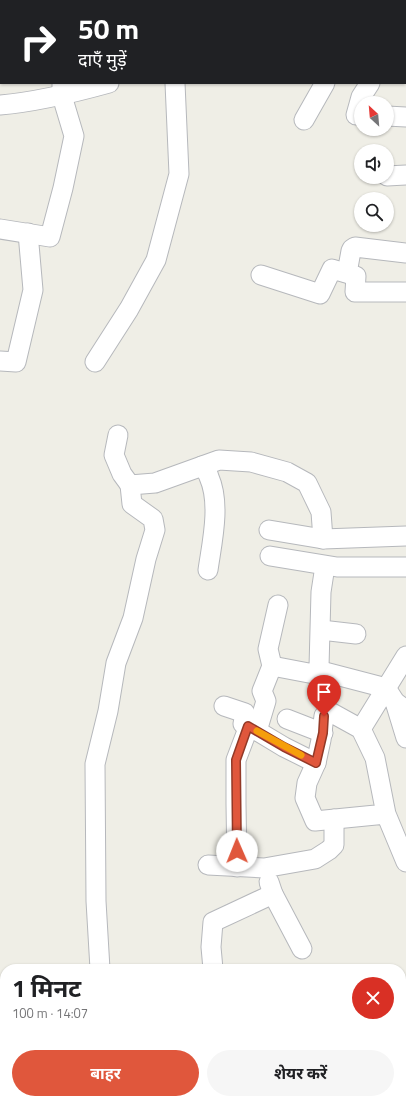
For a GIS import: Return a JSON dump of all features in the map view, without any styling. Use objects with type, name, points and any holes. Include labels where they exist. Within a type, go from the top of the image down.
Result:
[{"type":"street","points":[[0,105],[13,104],[62,89],[101,84]]},
{"type":"street","points":[[95,362],[129,309],[156,260],[179,174],[175,84]]},
{"type":"street","points":[[304,120],[324,84]]},
{"type":"street","points":[[362,96],[369,84]]},
{"type":"street","points":[[0,229],[50,236],[63,188],[74,136],[62,89]]},
{"type":"street","points":[[394,116],[406,117]]},
{"type":"street","points":[[394,176],[406,175]]},
{"type":"street","points":[[0,361],[16,362],[33,290],[28,233]]},
{"type":"street","points":[[347,273],[352,248],[355,247],[406,252]]},
{"type":"street","points":[[261,275],[320,294],[332,269],[356,276],[355,292],[406,292]]},
{"type":"street","points":[[100,964],[96,901],[95,764],[108,711],[116,663],[133,618],[146,559],[155,530],[154,518],[132,504],[130,485],[122,474],[114,455],[118,435]]},
{"type":"street","points":[[130,485],[155,483],[219,460],[252,462],[287,472],[307,483],[321,512],[322,539]]},
{"type":"street","points":[[202,466],[209,477],[213,490],[215,514],[208,570]]},
{"type":"street","points":[[269,530],[322,539],[406,536]]},
{"type":"street","points":[[270,556],[337,567],[406,567]]},
{"type":"street","points":[[272,666],[314,674],[320,667],[321,592],[325,566]]},
{"type":"street","points":[[237,867],[236,760],[266,701],[262,691],[272,666],[268,649],[278,605]]},
{"type":"street","points":[[321,630],[356,634]]},
{"type":"street","points":[[406,656],[396,700],[406,738]]},
{"type":"street","points":[[317,670],[396,700]]},
{"type":"street","points":[[361,729],[396,700]]},
{"type":"street","points":[[224,706],[245,713],[243,724],[316,763]]},
{"type":"street","points":[[386,814],[315,822],[305,798],[307,783],[316,763],[323,733],[324,716],[332,713],[361,729],[376,758],[386,814],[406,862]]},
{"type":"street","points":[[287,719],[323,733]]},
{"type":"street","points":[[208,865],[264,868],[315,859],[334,845],[334,819]]},
{"type":"street","points":[[264,868],[273,894],[302,949]]},
{"type":"street","points":[[213,964],[211,947],[213,922],[273,894]]},
{"type":"slow traffic","points":[[257,731],[301,755]]},
{"type":"route","points":[[237,851],[236,760],[248,726],[284,747],[316,763],[323,733],[324,716]]}]
